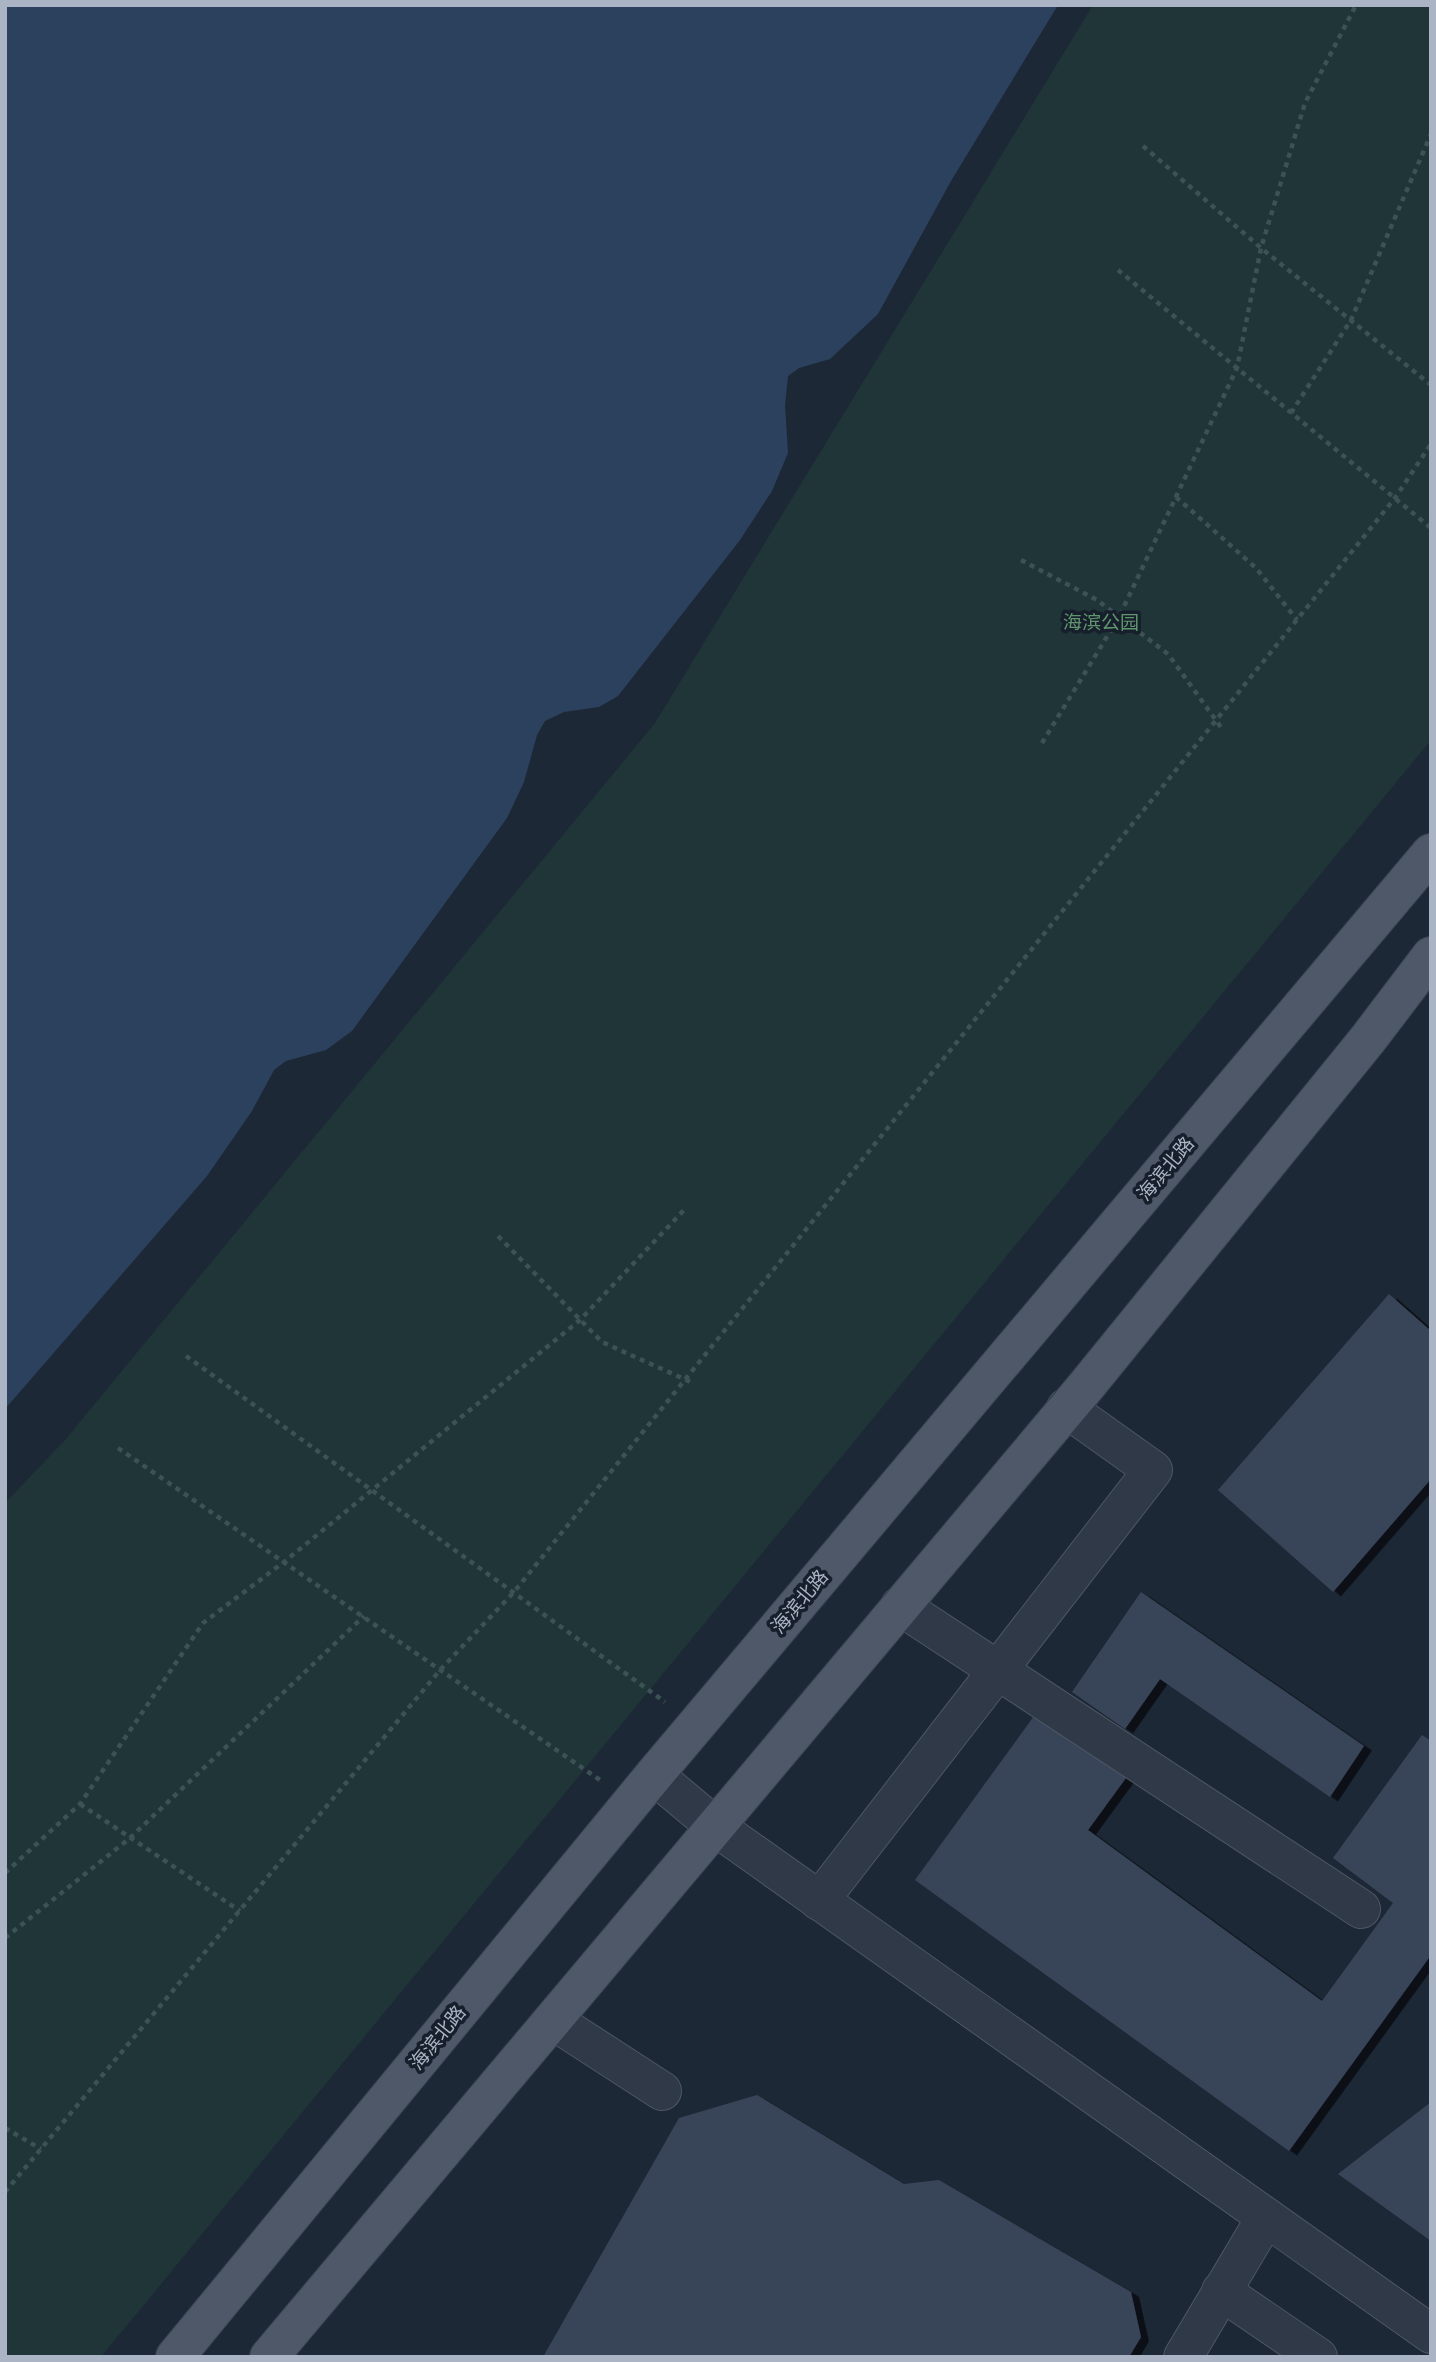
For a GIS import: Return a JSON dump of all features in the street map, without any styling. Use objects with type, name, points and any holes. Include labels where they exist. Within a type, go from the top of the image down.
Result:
[{"type":"main road","name":"海滨北路","points":[[175,2357],[654,1775],[1431,853]]},
{"type":"main road","points":[[269,2357],[554,2021],[1066,1408],[1368,1039],[1431,956]]},
{"type":"street","points":[[819,1901],[1153,1470],[1066,1408]]},
{"type":"street","points":[[900,1606],[1361,1909]]},
{"type":"street","points":[[654,1775],[716,1827],[1265,2219],[1431,2334]]},
{"type":"street","points":[[554,2021],[662,2091]]},
{"type":"street","points":[[1182,2357],[1265,2219]]},
{"type":"street","points":[[1221,2291],[1318,2357]]},
{"type":"path","points":[[1042,743],[1119,617],[1237,368],[1261,248],[1306,103],[1356,5]]},
{"type":"path","points":[[1291,413],[1351,320],[1431,134]]},
{"type":"path","points":[[1143,146],[1261,248],[1431,385]]},
{"type":"path","points":[[1118,270],[1431,528]]},
{"type":"path","points":[[5,2192],[441,1670],[514,1592],[1395,498],[1431,444]]},
{"type":"path","points":[[1176,497],[1256,568],[1297,620]]},
{"type":"path","points":[[1021,560],[1097,600],[1168,654],[1223,730]]},
{"type":"path","points":[[5,1873],[80,1804],[203,1623],[284,1562],[580,1320],[685,1209]]},
{"type":"path","points":[[498,1236],[602,1342],[693,1383]]},
{"type":"path","points":[[186,1356],[695,1726]]},
{"type":"path","points":[[118,1448],[585,1768],[630,1805]]},
{"type":"path","points":[[5,1938],[130,1838],[364,1616]]},
{"type":"path","points":[[80,1804],[240,1911]]},
{"type":"path","points":[[5,2128],[41,2149]]},
{"type":"green space","name":"海滨公园","points":[[1093,5],[1431,5],[1431,740],[101,2357],[5,2357],[5,1503],[65,1440],[655,723]]},
{"type":"water","points":[[5,5],[1058,5],[951,181],[878,314],[830,359],[799,368],[788,376],[785,405],[788,453],[772,491],[740,540],[618,696],[599,707],[564,712],[545,721],[537,735],[524,782],[507,818],[352,1031],[326,1050],[286,1061],[274,1070],[252,1111],[207,1176],[5,1409]]},
{"type":"building","points":[[1389,1294],[1431,1331],[1431,1479],[1333,1592],[1218,1490]]},
{"type":"building","points":[[1141,1592],[1364,1746],[1330,1797],[1160,1679],[1125,1729],[1072,1692]]},
{"type":"building","points":[[1037,1712],[1126,1778],[1088,1830],[1322,2001],[1393,1903],[1333,1858],[1422,1735],[1431,1741],[1431,1955],[1289,2151],[915,1880]]},
{"type":"building","points":[[757,2095],[904,2184],[939,2180],[1131,2292],[1141,2337],[1129,2357],[543,2357],[679,2118]]},
{"type":"building","points":[[1431,2102],[1431,2241],[1338,2174]]}]
